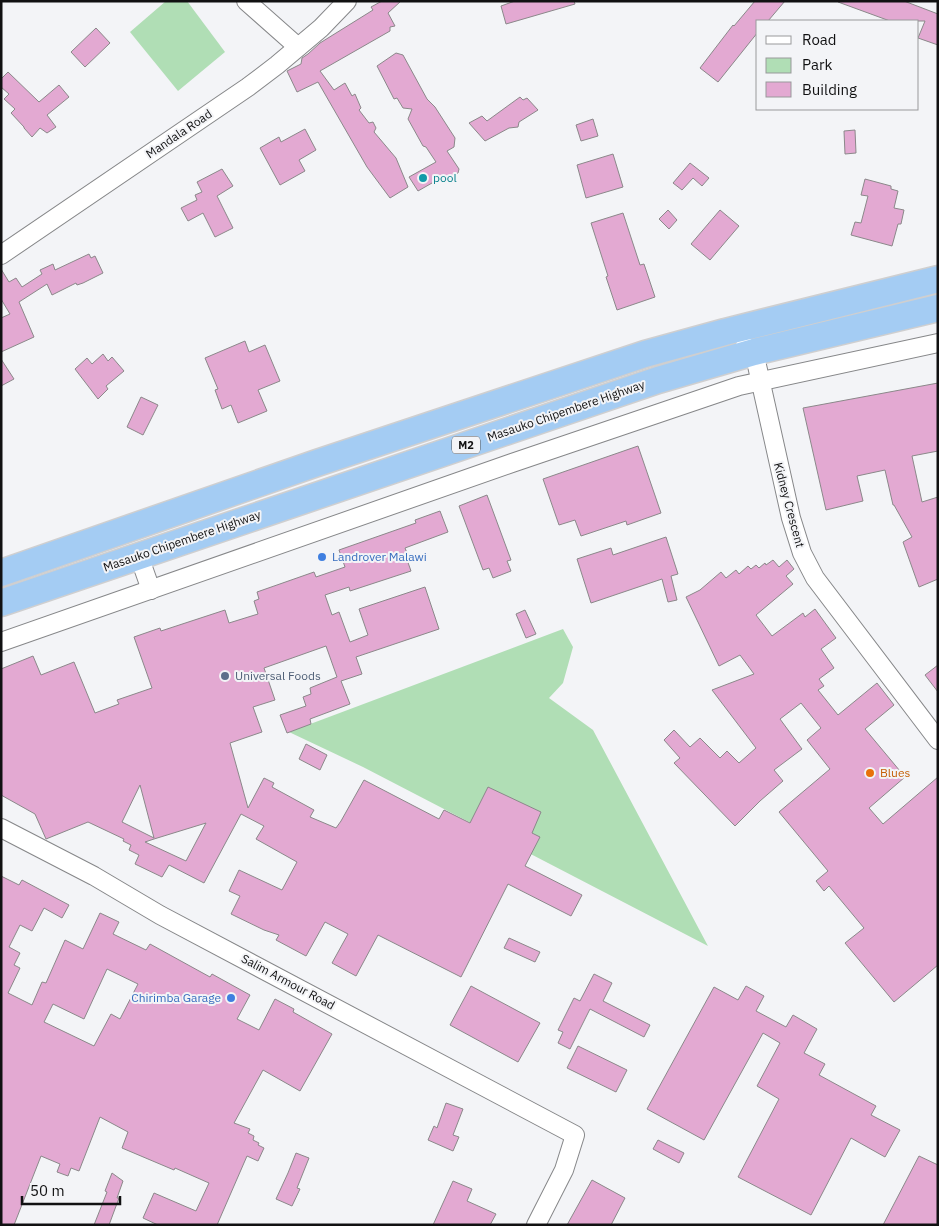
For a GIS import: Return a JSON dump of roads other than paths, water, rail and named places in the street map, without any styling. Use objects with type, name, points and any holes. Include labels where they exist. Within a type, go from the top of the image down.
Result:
[{"type":"highway","name":"M2","points":[[1,573],[317,463],[645,354],[938,279]]},
{"type":"highway","name":"Masauko Chipembere Highway","points":[[1,603],[648,383],[754,352],[938,308]]},
{"type":"street","points":[[246,1],[298,47]]},
{"type":"street","name":"Mandala Road","points":[[1,254],[248,87],[321,28],[347,1]]},
{"type":"street","points":[[725,332],[754,352]]},
{"type":"street","points":[[1,642],[521,460],[740,386],[938,343]]},
{"type":"street","name":"Kidney Crescent","points":[[754,352],[790,518],[802,553],[815,578],[938,740]]},
{"type":"street","points":[[139,556],[151,590]]},
{"type":"street","name":"Salim Armour Road","points":[[1,828],[94,876],[160,915],[576,1135],[564,1170],[536,1225]]},
{"type":"place","name":"pool","points":[[423,178]]},
{"type":"place","name":"Landrover Malawi","points":[[322,557]]},
{"type":"place","name":"Universal Foods","points":[[225,676]]},
{"type":"place","name":"Blues","points":[[870,773]]},
{"type":"place","name":"Chirimba Garage","points":[[231,998]]}]
